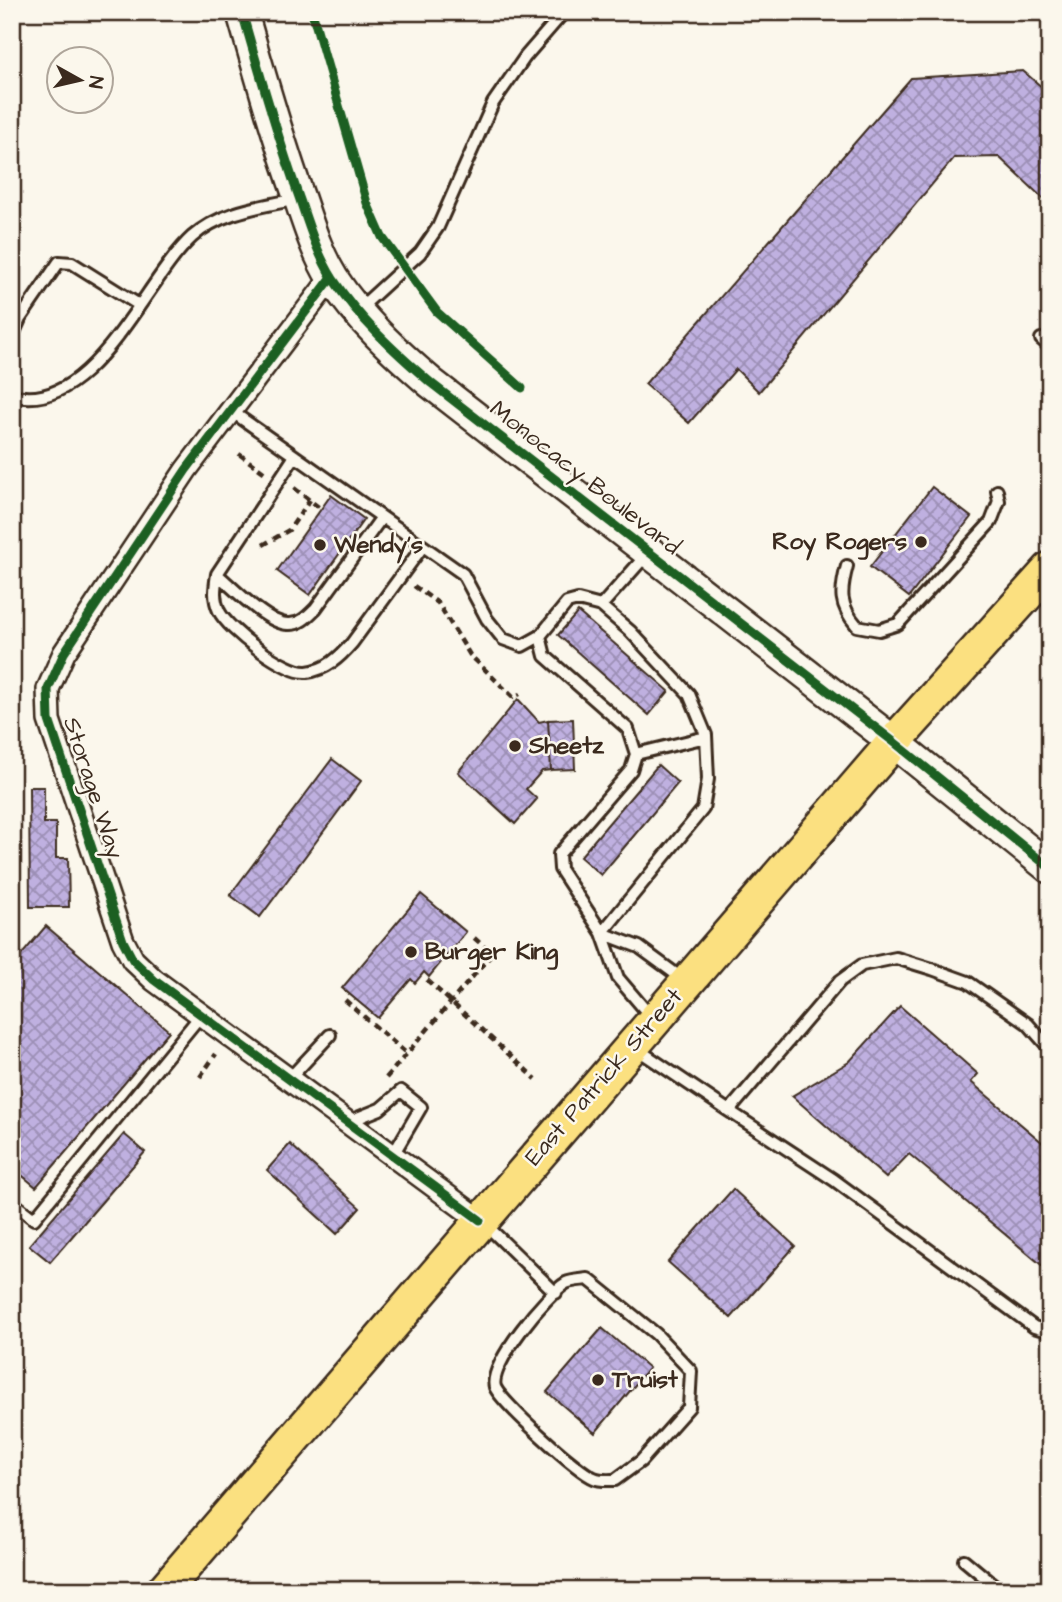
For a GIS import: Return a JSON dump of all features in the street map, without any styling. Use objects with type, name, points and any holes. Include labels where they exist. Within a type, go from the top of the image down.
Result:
[{"type":"main road","name":"Monocacy Boulevard","points":[[242,12],[299,198],[332,277],[357,311],[394,350],[431,383],[894,742],[1050,867]]},
{"type":"main road","name":"East Patrick Street","points":[[164,1590],[894,742],[1050,569]]},
{"type":"street","name":"Storage Way","points":[[332,277],[186,470],[64,653],[48,689],[50,720],[123,941],[133,960],[154,980],[394,1153],[480,1220]]},
{"type":"lane","points":[[357,311],[420,253],[438,227],[493,103],[525,57],[565,12]]},
{"type":"lane","points":[[12,394],[23,397],[41,396],[72,383],[107,350],[170,260],[193,236],[219,217],[299,198]]},
{"type":"lane","points":[[12,337],[20,319],[59,262],[72,263],[139,305]]},
{"type":"lane","points":[[1041,339],[1050,347]]},
{"type":"lane","points":[[231,411],[463,574],[487,619],[503,639],[522,646],[540,636],[567,603],[578,600],[601,606],[631,631],[689,694],[706,737],[708,779],[703,809],[602,933]]},
{"type":"lane","points":[[295,456],[218,574],[214,593],[218,609],[228,627],[291,670],[306,672],[339,659],[423,546]]},
{"type":"lane","points":[[847,566],[840,593],[844,610],[857,626],[879,630],[898,624],[991,522],[999,501],[997,491]]},
{"type":"lane","points":[[218,574],[276,622],[290,625],[304,620],[316,608],[382,517]]},
{"type":"lane","points":[[601,606],[649,552]]},
{"type":"lane","points":[[540,636],[544,656],[628,729],[636,754],[631,770],[559,855],[560,869],[602,933],[618,978],[654,1020]]},
{"type":"lane","points":[[636,754],[706,737]]},
{"type":"lane","points":[[1050,741],[1050,762]]},
{"type":"lane","points":[[12,878],[12,931]]},
{"type":"lane","points":[[602,933],[639,947],[688,982]]},
{"type":"lane","points":[[729,1111],[840,981],[862,965],[896,958],[968,982],[1028,1024],[1050,1049]]},
{"type":"lane","points":[[12,1202],[34,1219],[201,1015]]},
{"type":"lane","points":[[290,1078],[330,1035]]},
{"type":"lane","points":[[632,1046],[834,1180],[1034,1327],[1050,1332]]},
{"type":"lane","points":[[349,1121],[380,1109],[401,1091],[421,1107],[394,1153]]},
{"type":"lane","points":[[480,1220],[556,1293]]},
{"type":"lane","points":[[587,1279],[656,1334],[691,1371],[689,1407],[641,1461],[615,1480],[595,1479],[576,1466],[507,1403],[495,1386],[496,1368],[510,1345],[556,1293],[567,1282],[587,1279]]},
{"type":"lane","points":[[964,1560],[1000,1590]]},
{"type":"path","points":[[263,545],[289,530],[310,500]]},
{"type":"path","points":[[402,574],[438,603],[477,662],[513,697],[520,694]]},
{"type":"path","points":[[385,1079],[492,954],[471,935]]},
{"type":"path","points":[[427,980],[536,1079]]},
{"type":"path","points":[[345,1000],[406,1054]]},
{"type":"building","points":[[1023,71],[1050,94],[1050,205],[999,157],[954,158],[759,392],[736,369],[689,423],[645,384],[911,78]]},
{"type":"building","name":"Roy Rogers","points":[[932,487],[971,517],[909,597],[870,567]]},
{"type":"building","name":"Wendy's","points":[[331,495],[364,519],[310,595],[277,571]]},
{"type":"building","name":"Sheetz","points":[[578,612],[669,691],[649,715],[558,635]]},
{"type":"building","name":"Sheetz","points":[[518,699],[539,722],[548,720],[551,770],[542,771],[526,789],[537,799],[515,824],[458,772]]},
{"type":"building","points":[[573,719],[575,769],[551,770],[548,720]]},
{"type":"building","points":[[332,759],[361,781],[260,917],[230,895]]},
{"type":"building","name":"Sheetz","points":[[658,765],[678,783],[601,875],[580,857]]},
{"type":"building","points":[[29,787],[44,787],[44,823],[56,823],[56,858],[68,858],[69,907],[30,907]]},
{"type":"building","name":"Burger King","points":[[421,894],[466,932],[429,977],[424,972],[415,983],[411,979],[378,1018],[342,988]]},
{"type":"building","points":[[46,926],[169,1031],[36,1187],[12,1167],[12,966]]},
{"type":"building","points":[[900,1006],[978,1074],[971,1082],[1050,1149],[1050,1272],[909,1154],[886,1178],[792,1096],[849,1062]]},
{"type":"building","points":[[124,1134],[145,1152],[50,1262],[29,1245]]},
{"type":"building","points":[[290,1144],[360,1208],[337,1234],[267,1170]]},
{"type":"building","points":[[733,1189],[795,1246],[731,1318],[668,1262]]},
{"type":"building","name":"Truist","points":[[602,1328],[649,1368],[595,1433],[547,1392]]},
{"type":"cycle path","points":[[242,12],[269,107],[318,251],[343,294],[378,334],[431,383],[894,742],[1050,868]]},
{"type":"cycle path","points":[[312,12],[367,203],[382,237],[437,312],[522,388]]},
{"type":"cycle path","points":[[332,277],[186,470],[64,653],[48,689],[49,720],[123,941],[133,960],[154,980],[480,1220]]},
{"type":"place","name":"Roy Rogers","points":[[921,542]]},
{"type":"place","name":"Wendy's","points":[[320,545]]},
{"type":"place","name":"Sheetz","points":[[515,746]]},
{"type":"place","name":"Burger King","points":[[411,952]]},
{"type":"place","name":"Truist","points":[[598,1380]]}]
